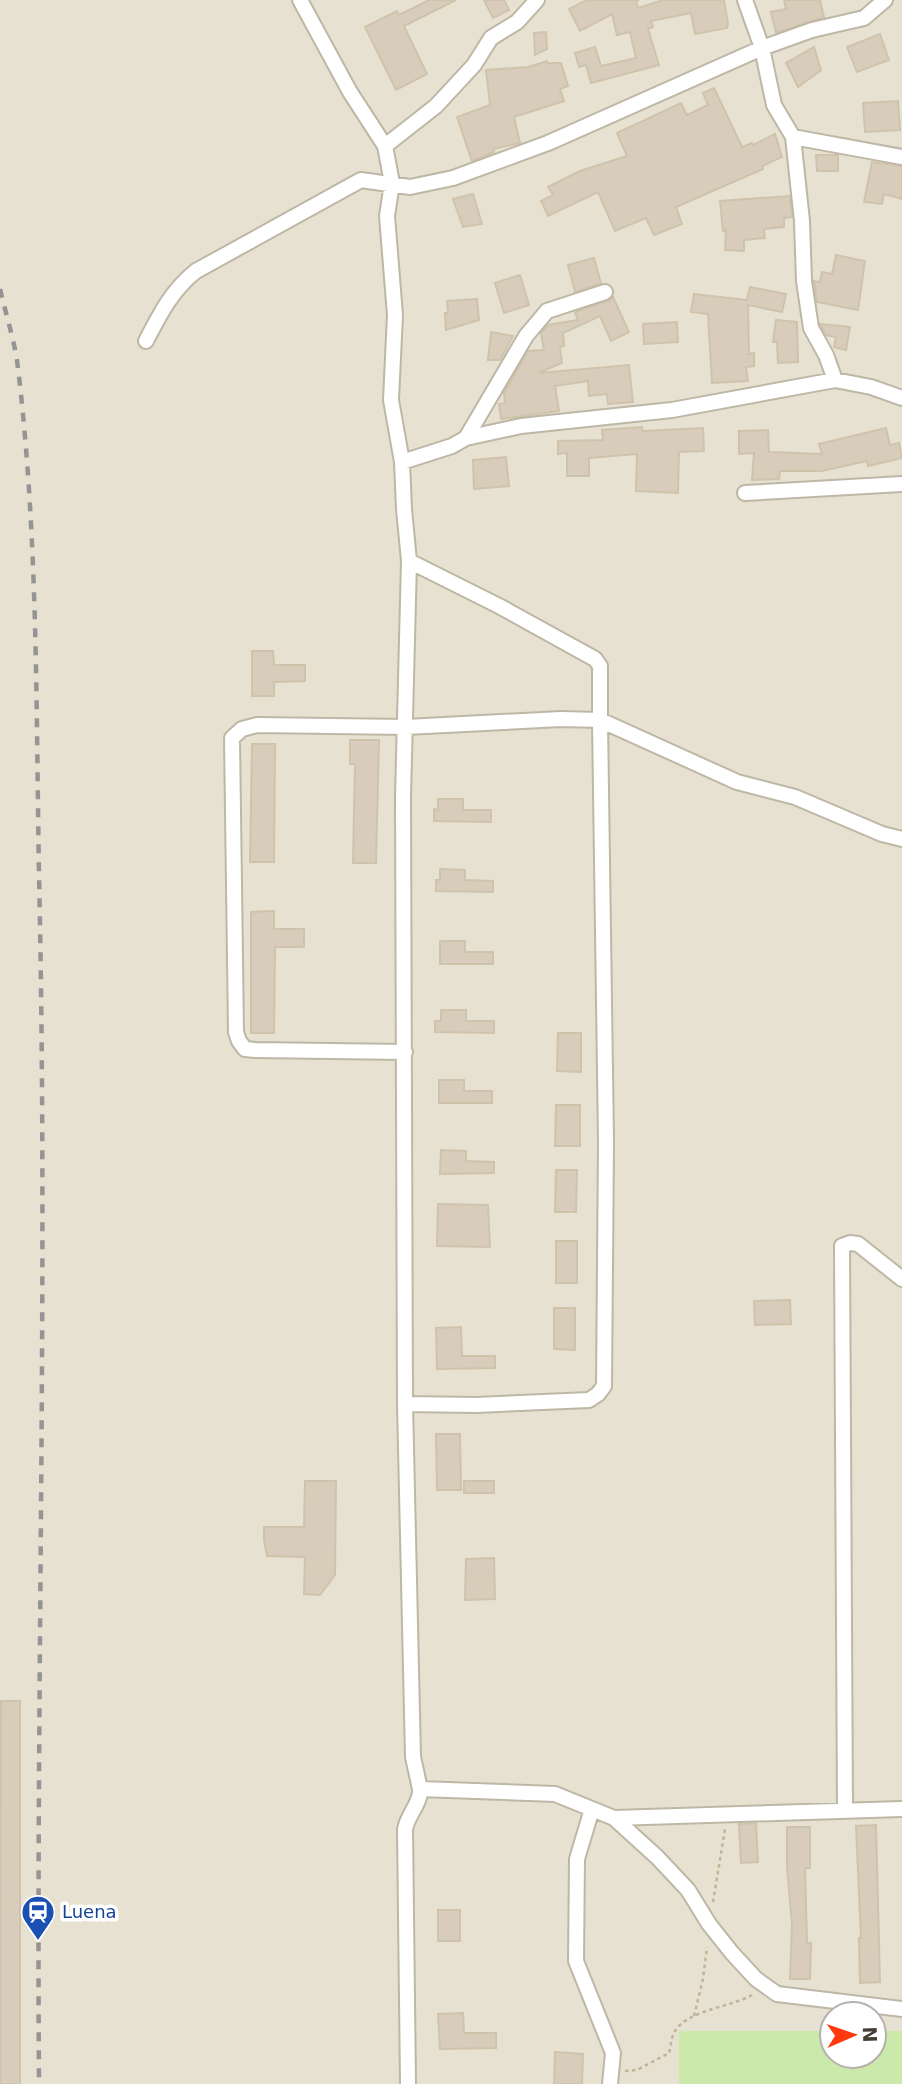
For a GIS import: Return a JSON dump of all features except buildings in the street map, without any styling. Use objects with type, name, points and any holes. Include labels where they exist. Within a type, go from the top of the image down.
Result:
[{"type":"street","points":[[300,0],[350,92],[385,146],[392,183],[387,216],[395,315],[391,400],[402,461],[409,561],[404,797],[405,1404],[413,1758],[420,1789],[420,1795],[409,1814],[405,1829],[408,2084]]},
{"type":"street","points":[[385,146],[436,106],[474,65],[491,38],[517,22],[537,0]]},
{"type":"street","points":[[746,0],[762,48],[774,105],[793,136],[802,221],[804,281],[811,328],[826,355],[835,380]]},
{"type":"street","points":[[146,341],[179,284],[196,271],[361,180],[410,187],[453,178],[548,143],[762,48],[812,30],[864,18],[885,0]]},
{"type":"street","points":[[793,136],[902,157]]},
{"type":"street","points":[[466,438],[526,336],[547,311],[605,292]]},
{"type":"street","points":[[402,461],[452,446],[466,438],[521,426],[672,410],[835,380],[871,387],[902,398]]},
{"type":"street","points":[[745,493],[902,484]]},
{"type":"street","points":[[405,1404],[476,1405],[589,1400],[598,1394],[604,1386],[606,1142],[600,666],[595,659],[499,606],[409,561]]},
{"type":"street","points":[[405,1052],[255,1050],[245,1049],[239,1041],[236,1032],[232,738],[242,729],[257,724],[406,727],[561,719],[600,720],[737,782],[795,797],[882,834],[902,839]]},
{"type":"street","points":[[845,1811],[841,1249],[846,1244],[858,1244],[902,1279]]},
{"type":"street","points":[[420,1789],[555,1794],[614,1818],[688,1890],[709,1924],[732,1953],[777,1994],[902,2009]]},
{"type":"street","points":[[592,1809],[577,1859],[576,1961],[612,2053],[611,2079]]},
{"type":"street","points":[[614,1818],[902,1809]]},
{"type":"path","points":[[611,2079],[638,2070],[669,2053],[675,2031],[694,2016],[738,2003],[767,1987]]},
{"type":"shaded area","points":[[0,0],[902,0],[902,2084],[0,2084]]},
{"type":"green space","points":[[679,2031],[818,2031],[818,2070],[888,2070],[888,2031],[902,2031],[902,2084],[679,2084]]},
{"type":"railway","points":[[0,289],[17,358],[25,431],[33,558],[36,684],[42,1176],[39,2084]]},
{"type":"place","name":"Luena","points":[[38,1942]]}]
